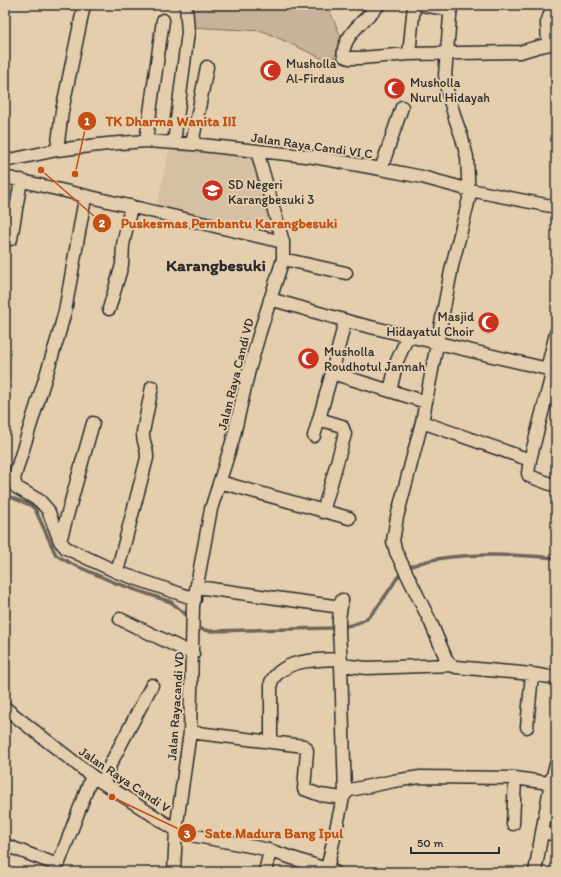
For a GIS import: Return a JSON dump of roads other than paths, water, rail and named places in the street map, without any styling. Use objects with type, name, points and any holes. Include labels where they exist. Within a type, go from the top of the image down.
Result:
[{"type":"street","points":[[57,150],[62,111],[84,5]]},
{"type":"street","points":[[174,143],[188,32],[186,5]]},
{"type":"street","points":[[379,5],[354,30],[344,46],[344,56],[349,58],[361,58],[409,54],[520,52],[534,49],[552,44],[547,23],[552,9]]},
{"type":"street","points":[[409,54],[414,5]]},
{"type":"street","points":[[423,5],[451,8],[445,74],[447,90],[467,157],[470,199],[452,266],[422,422],[397,517],[393,541],[396,552],[431,622],[447,661],[451,665]]},
{"type":"street","points":[[146,141],[163,20]]},
{"type":"street","points":[[192,144],[207,67]]},
{"type":"street","points":[[381,169],[402,107]]},
{"type":"street","name":"Jalan Raya Candi VI C","points":[[5,160],[57,150],[107,144],[146,141],[192,144],[314,157],[422,177],[470,190],[556,207]]},
{"type":"street","name":"Jalan Raya Candi VD","points":[[195,597],[211,509],[233,439],[249,370],[283,259],[283,242],[257,151]]},
{"type":"street","points":[[5,177],[283,242]]},
{"type":"street","points":[[12,239],[21,180]]},
{"type":"street","points":[[84,204],[63,318],[14,479],[16,487],[40,501],[48,510],[60,541],[66,548],[116,572],[195,597],[342,604],[339,619],[339,632],[344,796],[331,871]]},
{"type":"street","points":[[109,309],[122,265],[123,245],[131,206]]},
{"type":"street","points":[[283,259],[346,273]]},
{"type":"street","points":[[270,299],[345,321],[552,370]]},
{"type":"street","points":[[314,436],[345,321]]},
{"type":"street","points":[[556,333],[552,370],[528,473],[532,478],[556,486]]},
{"type":"street","points":[[390,391],[397,361],[408,336]]},
{"type":"street","points":[[332,373],[426,402]]},
{"type":"street","points":[[116,572],[147,458],[147,448],[143,438],[143,432],[152,387]]},
{"type":"street","points":[[319,419],[342,426],[345,434],[323,512]]},
{"type":"street","points":[[422,422],[530,460]]},
{"type":"street","points":[[60,541],[93,423]]},
{"type":"street","points":[[220,482],[323,512],[350,518]]},
{"type":"street","name":"Jalan Rayacandi VD","points":[[174,872],[176,830],[190,732],[195,597]]},
{"type":"street","points":[[120,619],[193,654]]},
{"type":"street","points":[[271,742],[271,682],[274,676],[290,666],[300,662],[341,662],[367,668],[451,665],[456,667],[532,674],[556,678]]},
{"type":"street","points":[[527,727],[532,674]]},
{"type":"street","points":[[103,782],[111,763],[152,685]]},
{"type":"street","name":"Jalan Raya Candi V","points":[[5,708],[92,776],[176,830],[186,834],[237,843],[270,851],[301,867],[331,871]]},
{"type":"street","points":[[190,732],[304,746],[306,748],[304,789],[320,795],[344,796],[350,790],[420,777],[515,778],[553,783]]},
{"type":"street","points":[[535,872],[556,764]]},
{"type":"street","points":[[5,845],[57,870],[92,776]]},
{"type":"street","points":[[513,824],[515,778]]},
{"type":"street","points":[[543,832],[556,835]]},
{"type":"street","points":[[265,872],[270,851]]},
{"type":"waterway","points":[[5,495],[30,505],[35,509],[56,555],[70,563],[113,582],[171,602],[190,618]]},
{"type":"waterway","points":[[195,624],[200,629],[210,631],[332,628],[345,626],[360,622],[370,615],[379,605],[400,574],[415,565],[433,560],[476,555],[556,558]]},
{"type":"place","name":"Musholla Al-Firdaus","points":[[271,70]]},
{"type":"place","name":"Musholla Nurul Hidayah","points":[[394,89]]},
{"type":"place","name":"Puskesmas Pembantu Karangbesuki","points":[[41,170]]},
{"type":"place","name":"TK Dharma Wanita III","points":[[75,174]]},
{"type":"place","name":"SD Negeri Karangbesuki 3","points":[[212,191]]},
{"type":"place","name":"Masjid Hidayatul Choir","points":[[489,323]]},
{"type":"place","name":"Musholla Roudhotul Jannah","points":[[308,358]]},
{"type":"place","name":"Sate Madura Bang Ipul","points":[[112,797]]},
{"type":"district","name":"Karangbesuki","points":[[216,265]]}]
